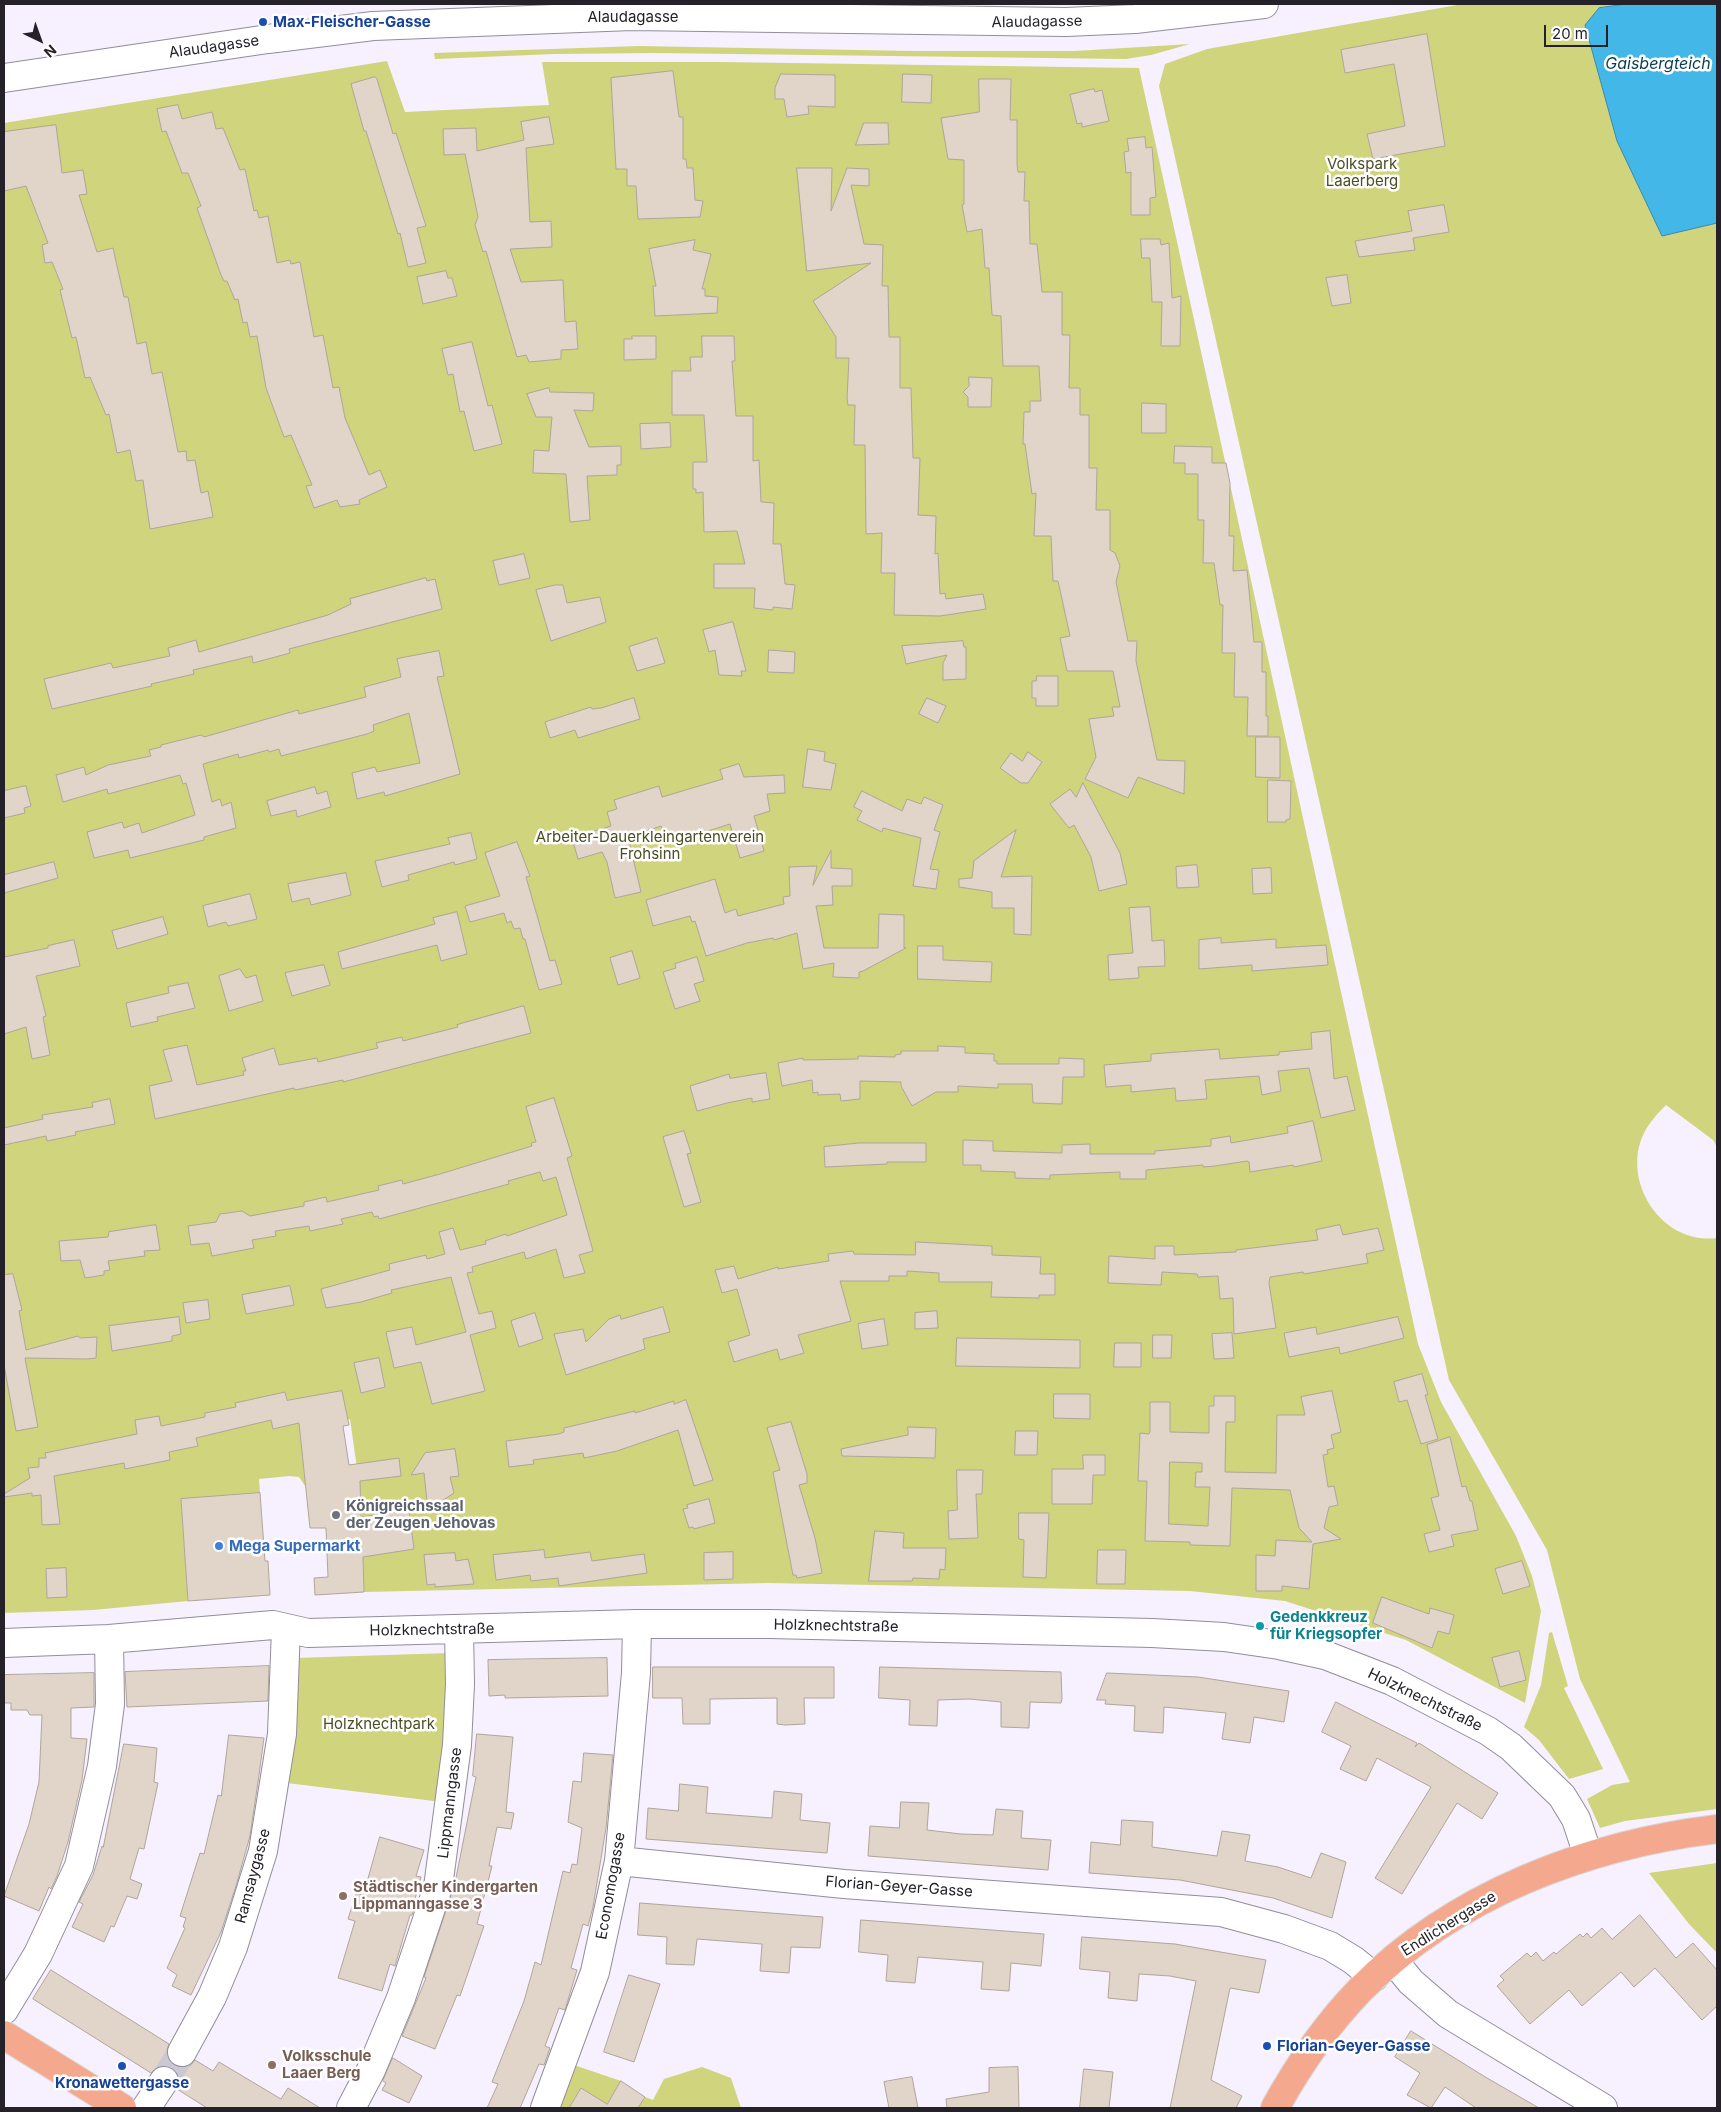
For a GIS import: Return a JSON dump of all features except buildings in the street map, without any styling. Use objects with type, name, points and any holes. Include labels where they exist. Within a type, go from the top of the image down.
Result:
[{"type":"main road","name":"Endlichergasse","points":[[1275,2108],[1299,2066],[1333,2021],[1384,1968],[1473,1905],[1545,1870],[1588,1855],[1667,1835],[1717,1829]]},
{"type":"main road","points":[[4,2035],[122,2108]]},
{"type":"street","name":"Alaudagasse","points":[[4,78],[268,39],[372,15],[632,16],[843,12],[1076,22],[1135,19],[1264,4]]},
{"type":"street","name":"Holzknechtstraße","points":[[4,1643],[109,1639],[273,1625],[308,1632],[459,1630],[637,1624],[770,1624],[1152,1633],[1224,1637],[1279,1645],[1325,1655],[1392,1681],[1488,1731],[1510,1747],[1562,1796],[1576,1819],[1588,1855]]},
{"type":"street","name":"Economogasse","points":[[545,2108],[595,1972],[619,1861],[636,1674],[637,1624]]},
{"type":"street","name":"Ramsaygasse","points":[[182,2052],[212,1997],[233,1947],[263,1851],[282,1734],[286,1628]]},
{"type":"street","name":"Lippmanngasse","points":[[350,2108],[371,2070],[401,1998],[438,1887],[457,1745],[459,1630]]},
{"type":"street","points":[[4,2010],[38,1954],[79,1866],[102,1766],[110,1704],[109,1639]]},
{"type":"street","name":"Florian-Geyer-Gasse","points":[[619,1861],[844,1884],[1221,1912],[1284,1929],[1330,1946],[1353,1960],[1384,1968],[1411,1982],[1448,2014],[1603,2108]]},
{"type":"street","points":[[146,2108],[164,2081]]},
{"type":"green space","name":"Volkspark Laaerberg","points":[[1463,4],[1627,4],[1599,8],[1662,235],[1717,223],[1717,1147],[1713,1140],[1666,1105],[1645,1132],[1640,1143],[1637,1161],[1639,1179],[1645,1196],[1654,1211],[1681,1233],[1698,1238],[1717,1238],[1717,1809],[1625,1821],[1600,1828],[1587,1799],[1612,1785],[1630,1782],[1580,1679],[1547,1550],[1449,1380],[1159,86],[1165,64],[1207,49]]},
{"type":"green space","points":[[1190,44],[1151,55],[1126,59],[656,53],[554,54],[435,59],[434,53],[639,46],[912,51],[1075,51]]},
{"type":"green space","name":"Arbeiter-Dauerkleingartenverein Frohsinn","points":[[387,61],[405,112],[549,105],[542,62],[720,62],[1139,68],[1418,1344],[1441,1402],[1516,1536],[1532,1576],[1541,1611],[1525,1703],[1406,1640],[1285,1601],[1190,1591],[769,1583],[364,1592],[361,1496],[350,1419],[300,1433],[308,1490],[299,1477],[289,1476],[259,1479],[260,1493],[181,1499],[188,1601],[93,1610],[4,1613],[4,123]]},
{"type":"green space","points":[[1552,1632],[1568,1686],[1564,1688],[1603,1769],[1569,1779],[1539,1740],[1524,1727],[1541,1685],[1549,1633]]},
{"type":"green space","name":"Holzknechtpark","points":[[450,1653],[442,1802],[287,1783],[295,1658]]},
{"type":"green space","points":[[1717,1863],[1717,1953],[1689,1924],[1649,1873]]},
{"type":"green space","points":[[568,2063],[621,2081],[609,2101],[608,2108],[581,2088],[569,2108],[554,2108]]},
{"type":"green space","points":[[702,2067],[731,2078],[741,2108],[638,2108],[645,2097],[653,2100],[664,2079]]},
{"type":"water","name":"Gaisbergteich","points":[[1627,4],[1717,4],[1717,223],[1662,236],[1617,141],[1585,25],[1599,8]]},
{"type":"tunnel","points":[[164,2081],[182,2052]]},
{"type":"place","name":"Max-Fleischer-Gasse","points":[[263,22]]},
{"type":"place","name":"Königreichssaal der Zeugen Jehovas","points":[[336,1515]]},
{"type":"place","name":"Mega Supermarkt","points":[[219,1546]]},
{"type":"place","name":"Gedenkkreuz für Kriegsopfer","points":[[1260,1626]]},
{"type":"place","name":"Städtischer Kindergarten Lippmanngasse 3","points":[[343,1896]]},
{"type":"place","name":"Florian-Geyer-Gasse","points":[[1267,2046]]},
{"type":"place","name":"Volksschule Laaer Berg","points":[[272,2065]]},
{"type":"place","name":"Kronawettergasse","points":[[122,2066]]}]
